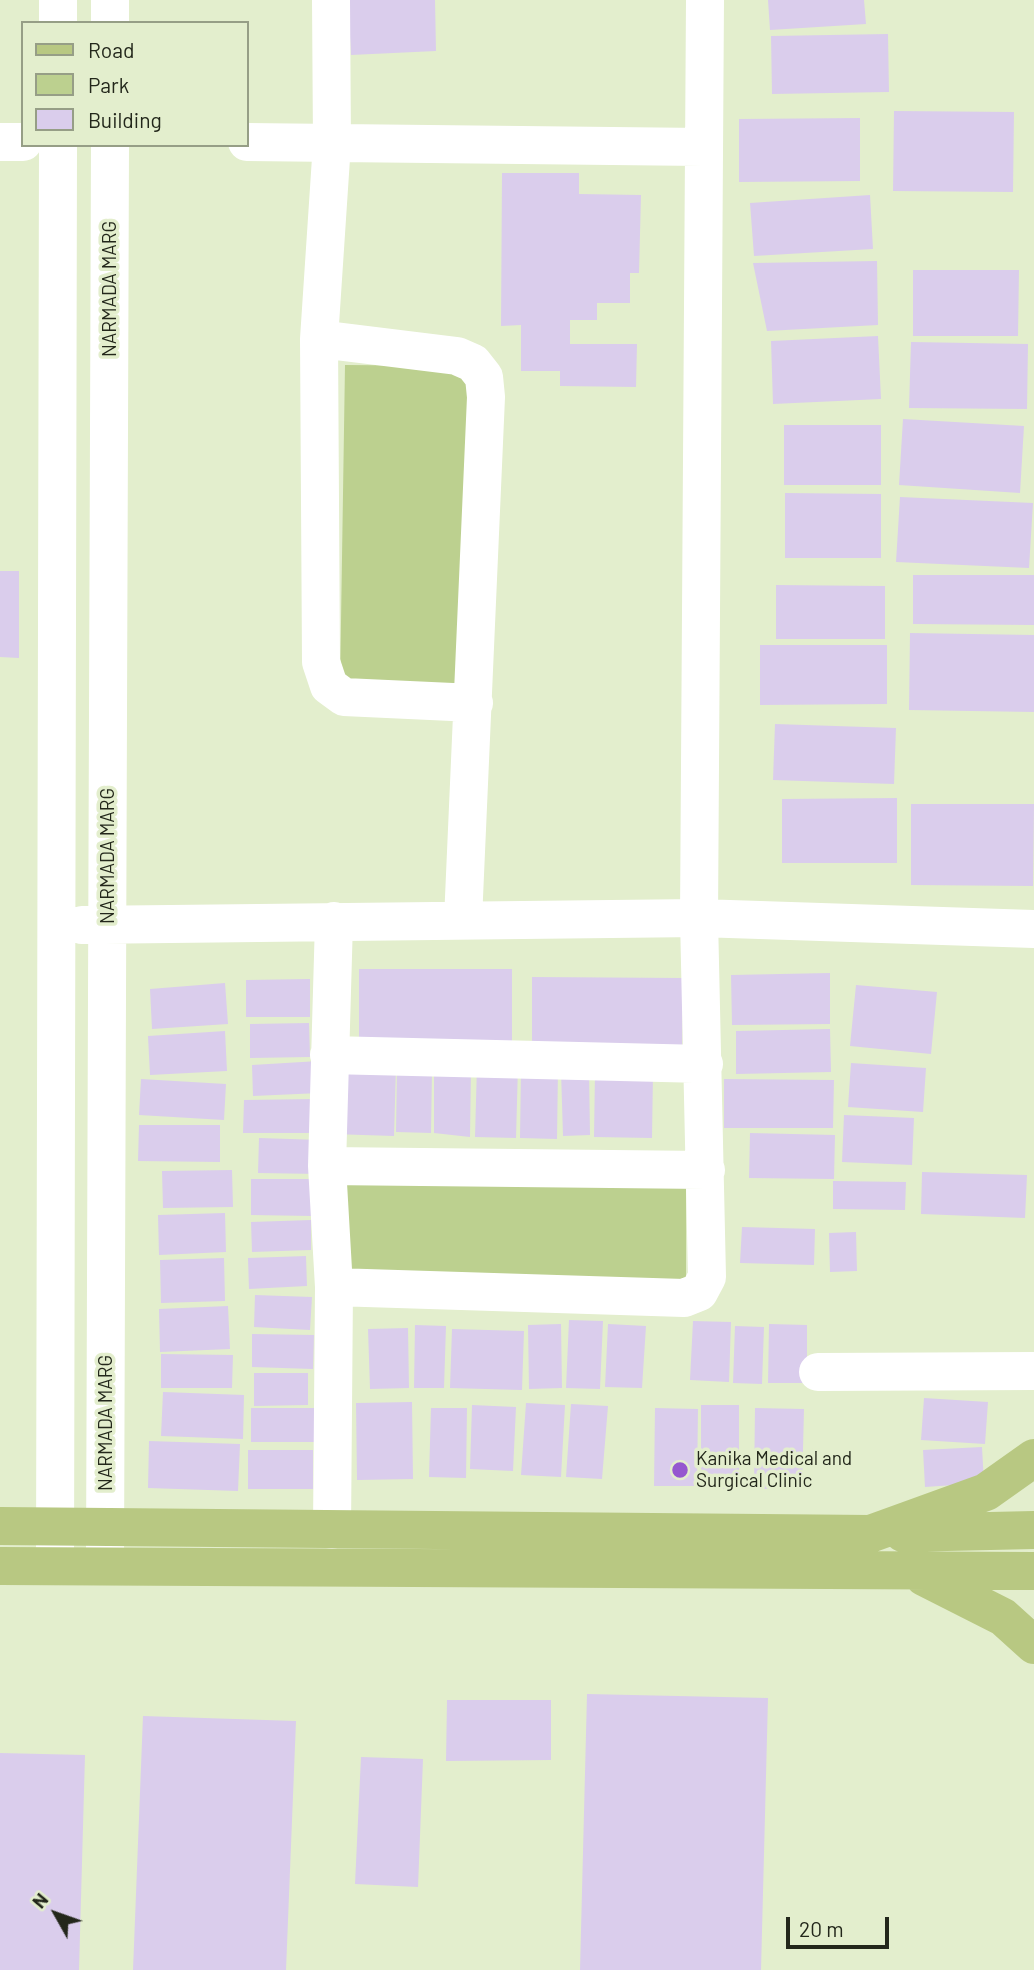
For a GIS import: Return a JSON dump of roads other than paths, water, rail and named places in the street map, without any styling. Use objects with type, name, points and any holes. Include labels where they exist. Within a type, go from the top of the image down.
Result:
[{"type":"main road","points":[[870,1534],[986,1492],[1034,1458]]},
{"type":"main road","points":[[0,1526],[870,1534],[1034,1530]]},
{"type":"main road","points":[[0,1566],[1034,1571]]},
{"type":"main road","points":[[912,1572],[970,1598],[1003,1617],[1034,1645]]},
{"type":"street","points":[[58,0],[58,21]]},
{"type":"street","points":[[110,0],[110,21]]},
{"type":"street","points":[[331,0],[332,143],[319,339],[321,662],[329,686],[344,697],[474,703]]},
{"type":"street","points":[[334,1287],[684,1298],[699,1292],[707,1277],[699,918],[705,0]]},
{"type":"street","points":[[0,142],[21,142]]},
{"type":"street","points":[[248,142],[703,148]]},
{"type":"street","points":[[55,1566],[58,147]]},
{"type":"street","name":"NARMADA MARG","points":[[104,1567],[110,147]]},
{"type":"street","points":[[319,339],[457,356],[473,363],[484,377],[486,397],[463,920]]},
{"type":"street","points":[[55,924],[699,918],[1034,929]]},
{"type":"street","points":[[331,1530],[334,1287],[327,1166],[334,921]]},
{"type":"street","points":[[329,1055],[704,1064]]},
{"type":"street","points":[[327,1166],[706,1170]]},
{"type":"street","points":[[818,1372],[1034,1371]]},
{"type":"place","name":"Kanika Medical and Surgical Clinic","points":[[680,1470]]}]
